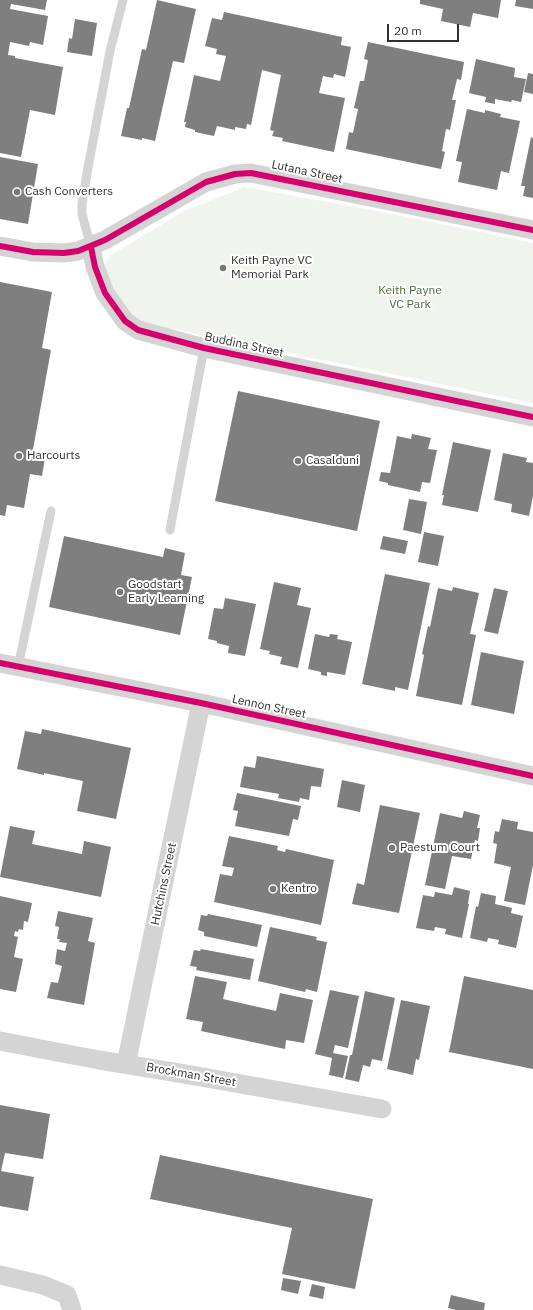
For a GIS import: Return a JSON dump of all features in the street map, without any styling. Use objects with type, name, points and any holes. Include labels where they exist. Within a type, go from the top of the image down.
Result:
[{"type":"street","name":"Lutana Street","points":[[91,247],[206,182],[235,174],[252,173],[533,230]]},
{"type":"street","points":[[0,246],[48,253],[78,251],[91,247]]},
{"type":"street","name":"Buddina Street","points":[[91,247],[95,267],[105,293],[125,321],[138,330],[204,348],[533,417]]},
{"type":"street","name":"Lennon Street","points":[[0,663],[201,703],[533,776]]},
{"type":"street","name":"Hutchins Street","points":[[126,1064],[201,703]]},
{"type":"street","name":"Brockman Street","points":[[0,1041],[382,1109]]},
{"type":"street","points":[[0,1275],[43,1285],[70,1302]]},
{"type":"lane","points":[[91,247],[82,214],[86,173],[110,51],[123,0]]},
{"type":"lane","points":[[170,530],[204,348]]},
{"type":"lane","points":[[18,667],[51,512]]},
{"type":"green space","name":"Keith Payne VC Park","points":[[245,187],[393,214],[533,243],[533,403],[147,324],[136,319],[116,301],[104,264],[111,255],[184,211]]},
{"type":"building","points":[[0,0],[47,0],[45,10],[11,4],[10,9],[48,16],[43,45],[30,42],[29,46],[10,42],[8,55],[15,56],[15,58],[63,67],[55,115],[30,110],[21,157],[0,153]]},
{"type":"building","points":[[157,0],[196,9],[184,63],[173,61],[155,141],[121,136],[127,108],[129,108],[142,49],[146,50]]},
{"type":"building","points":[[420,0],[501,0],[498,18],[473,13],[470,27],[441,21],[443,9],[420,4]]},
{"type":"building","points":[[516,0],[533,0],[533,9],[515,6]]},
{"type":"building","points":[[224,12],[342,37],[341,45],[351,47],[345,77],[334,74],[333,78],[323,76],[319,93],[345,98],[334,152],[282,141],[283,138],[272,136],[274,131],[270,130],[281,75],[262,70],[251,125],[247,124],[246,129],[235,127],[235,130],[217,126],[214,136],[195,132],[195,130],[185,127],[186,122],[184,122],[194,75],[220,81],[226,56],[216,54],[217,49],[205,46],[212,18],[222,20]]},
{"type":"building","points":[[75,19],[97,23],[92,56],[67,52],[69,38],[72,39]]},
{"type":"building","points":[[368,42],[464,62],[461,80],[457,79],[452,100],[456,100],[450,130],[446,129],[442,151],[445,152],[441,169],[346,149],[349,132],[353,133],[358,109],[354,108],[360,81],[364,81],[368,60],[364,59]]},
{"type":"building","points":[[476,59],[515,68],[514,77],[526,79],[521,102],[495,99],[495,104],[485,102],[486,97],[469,93]]},
{"type":"building","points":[[528,73],[533,74],[533,94],[524,92]]},
{"type":"building","points":[[467,109],[485,113],[485,110],[501,114],[500,117],[520,121],[509,173],[501,171],[497,190],[458,182],[462,162],[456,161]]},
{"type":"building","points":[[531,137],[533,138],[533,198],[523,196],[525,186],[521,186]]},
{"type":"building","name":"Cash Converters","points":[[0,157],[38,164],[28,224],[0,219]]},
{"type":"building","points":[[0,282],[52,292],[42,348],[51,350],[32,455],[45,458],[42,476],[30,474],[24,508],[7,505],[5,516],[0,515]]},
{"type":"building","name":"Casalduni","points":[[238,391],[380,421],[357,531],[215,501]]},
{"type":"building","points":[[412,434],[431,438],[428,449],[437,450],[430,483],[422,482],[420,492],[388,485],[388,483],[379,481],[381,472],[390,473],[397,436],[411,439]]},
{"type":"building","points":[[453,442],[491,450],[478,512],[442,505],[444,495],[442,495]]},
{"type":"building","points":[[503,453],[527,458],[526,462],[533,463],[533,496],[529,516],[511,512],[512,504],[494,500]]},
{"type":"building","points":[[409,499],[427,502],[421,534],[403,530]]},
{"type":"building","points":[[424,532],[444,536],[438,566],[418,562]]},
{"type":"building","name":"Goodstart Early Learning","points":[[64,536],[163,557],[165,548],[185,553],[181,575],[192,577],[180,635],[49,607]]},
{"type":"building","points":[[383,536],[408,541],[405,554],[380,549]]},
{"type":"building","points":[[385,574],[430,583],[408,690],[395,687],[395,691],[362,684]]},
{"type":"building","points":[[274,582],[301,588],[297,605],[311,608],[298,668],[280,664],[282,657],[269,654],[270,651],[260,649]]},
{"type":"building","points":[[453,587],[479,593],[470,634],[476,635],[462,705],[416,696],[424,655],[422,654],[428,626],[430,627],[438,588],[452,591]]},
{"type":"building","points":[[494,588],[508,591],[498,634],[484,631]]},
{"type":"building","points":[[225,598],[256,604],[245,656],[228,653],[229,646],[208,639],[214,608],[223,609]]},
{"type":"building","points":[[315,634],[329,637],[330,634],[338,635],[337,639],[352,642],[345,675],[327,672],[327,676],[321,675],[321,672],[308,669]]},
{"type":"building","points":[[481,652],[524,661],[514,714],[471,705]]},
{"type":"building","points":[[42,729],[131,748],[116,819],[77,811],[83,781],[17,769],[25,731],[41,734]]},
{"type":"building","points":[[257,756],[324,769],[321,787],[311,786],[309,800],[300,798],[299,802],[278,798],[279,794],[240,787],[244,766],[255,768]]},
{"type":"building","points":[[342,780],[365,785],[360,812],[337,807]]},
{"type":"building","points":[[237,793],[301,806],[298,820],[293,819],[289,836],[235,826],[238,811],[233,810]]},
{"type":"building","name":"Paestum Court","points":[[380,805],[420,813],[399,913],[352,904],[357,883],[364,885]]},
{"type":"building","points":[[464,811],[480,815],[477,828],[480,828],[478,841],[475,840],[471,859],[452,856],[445,889],[425,885],[440,813],[462,818]]},
{"type":"building","points":[[502,819],[518,822],[517,829],[533,832],[533,865],[525,905],[504,901],[511,867],[494,863],[497,844],[493,843],[495,831],[499,832]]},
{"type":"building","points":[[10,826],[35,831],[32,844],[82,854],[84,841],[111,847],[101,897],[0,877]]},
{"type":"building","name":"Kentro","points":[[229,836],[278,846],[277,850],[285,852],[286,849],[334,860],[321,925],[214,902],[220,874],[232,876],[234,868],[222,866]]},
{"type":"building","points":[[454,887],[470,891],[462,938],[445,934],[446,929],[435,927],[434,931],[416,928],[423,895],[434,897],[435,892],[452,895]]},
{"type":"building","points":[[481,893],[496,896],[495,904],[512,908],[511,913],[523,916],[516,948],[498,944],[499,940],[488,938],[487,942],[470,938],[476,906],[478,907]]},
{"type":"building","points":[[0,896],[32,903],[28,922],[24,921],[23,930],[19,929],[18,932],[15,931],[14,936],[18,937],[14,957],[23,959],[16,992],[0,989]]},
{"type":"building","points":[[58,911],[93,918],[88,941],[95,943],[84,1005],[47,998],[51,982],[58,983],[62,966],[55,964],[57,949],[65,951],[67,943],[59,942],[60,939],[57,939],[59,927],[55,926]]},
{"type":"building","points":[[208,914],[262,925],[257,947],[204,936],[204,932],[198,930],[201,915],[207,916]]},
{"type":"building","points":[[270,927],[317,937],[316,940],[327,942],[317,992],[306,989],[305,992],[258,981]]},
{"type":"building","points":[[201,949],[254,959],[250,980],[196,970],[197,967],[190,966],[194,950],[200,951]]},
{"type":"building","points":[[195,976],[227,982],[223,999],[276,1011],[280,993],[313,1000],[304,1043],[286,1040],[285,1049],[201,1031],[203,1022],[186,1019]]},
{"type":"building","points":[[464,976],[533,990],[533,1069],[449,1052]]},
{"type":"building","points":[[330,990],[359,996],[348,1048],[335,1045],[333,1053],[348,1056],[343,1078],[329,1075],[332,1058],[315,1054]]},
{"type":"building","points":[[365,991],[395,998],[382,1061],[372,1059],[370,1067],[363,1065],[359,1082],[345,1079],[350,1055],[352,1055]]},
{"type":"building","points":[[401,1000],[430,1006],[419,1060],[416,1059],[413,1075],[387,1069]]},
{"type":"building","points":[[0,1105],[50,1114],[43,1159],[5,1153],[1,1171],[34,1177],[28,1211],[0,1206]]},
{"type":"building","points":[[160,1155],[373,1199],[355,1289],[282,1274],[292,1228],[150,1199]]},
{"type":"building","points":[[283,1278],[301,1281],[298,1294],[281,1290]]},
{"type":"building","points":[[312,1284],[325,1287],[323,1299],[309,1296]]},
{"type":"building","points":[[451,1295],[485,1303],[484,1310],[456,1310],[448,1308]]},
{"type":"cycle path","points":[[0,246],[33,252],[64,253],[78,251],[105,240],[206,182],[235,174],[251,173],[533,230]]},
{"type":"cycle path","points":[[91,247],[95,267],[105,293],[125,321],[138,330],[204,348],[533,417]]},
{"type":"cycle path","points":[[0,663],[201,703],[533,776]]},
{"type":"place","name":"Cash Converters","points":[[17,192]]},
{"type":"place","name":"Keith Payne VC Memorial Park","points":[[223,268]]},
{"type":"place","name":"Harcourts","points":[[19,456]]},
{"type":"place","name":"Casalduni","points":[[298,461]]},
{"type":"place","name":"Goodstart Early Learning","points":[[120,592]]},
{"type":"place","name":"Paestum Court","points":[[392,848]]},
{"type":"place","name":"Kentro","points":[[273,889]]}]
